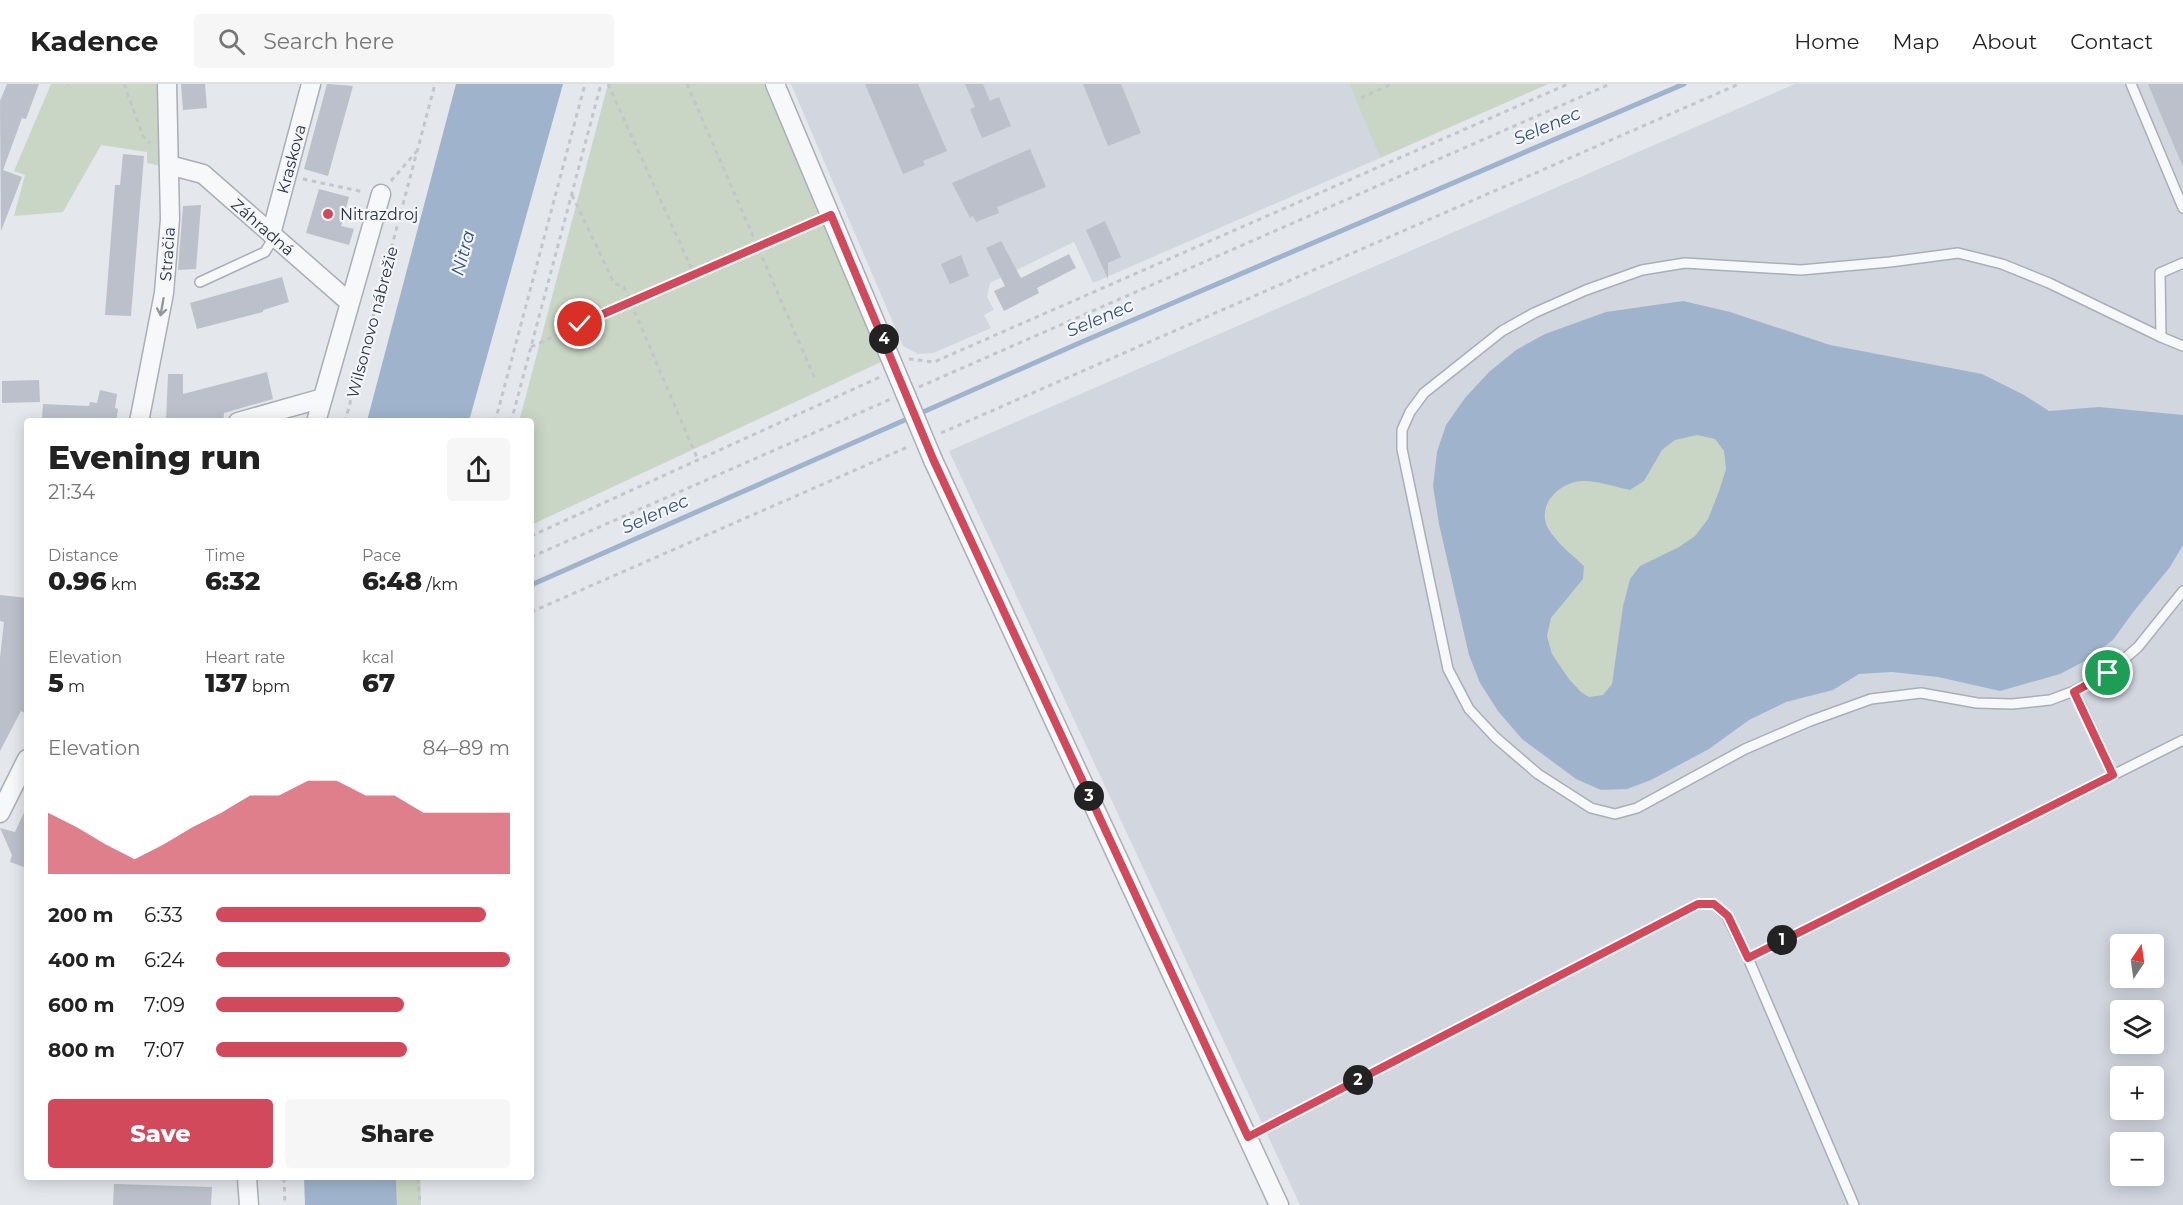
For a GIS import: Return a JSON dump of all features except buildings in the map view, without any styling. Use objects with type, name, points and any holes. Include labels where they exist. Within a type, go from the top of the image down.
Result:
[{"type":"street","name":"Stračia","points":[[140,418],[164,292],[170,219],[167,84]]},
{"type":"street","name":"Kraskova","points":[[273,236],[311,84]]},
{"type":"street","points":[[775,84],[933,459],[1279,1205]]},
{"type":"street","name":"Záhradná","points":[[169,165],[203,174],[349,302]]},
{"type":"street","name":"Wilsonovo nábrežie","points":[[317,418],[381,194]]},
{"type":"street","name":"Wilsonovo nábrežie","points":[[252,418],[323,398]]},
{"type":"street","points":[[0,813],[24,765]]},
{"type":"street","points":[[247,1180],[249,1205]]},
{"type":"lane","points":[[2131,84],[2183,208]]},
{"type":"lane","points":[[200,282],[265,252],[273,236]]},
{"type":"lane","points":[[2183,346],[2049,283],[2002,264],[1958,253],[1801,270],[1685,263],[1642,270],[1586,290],[1526,317],[1502,331],[1424,393],[1410,412],[1402,430],[1401,449],[1448,669],[1469,709],[1495,737],[1538,774],[1591,808],[1615,813],[1637,808],[1745,749],[1810,721],[1871,699],[1921,693],[1977,703],[2012,704],[2050,700],[2074,692],[2108,673],[2138,647],[2183,591]]},
{"type":"lane","points":[[2161,337],[2160,273],[2183,262]]},
{"type":"lane","points":[[2074,692],[2113,775]]},
{"type":"lane","points":[[1748,958],[2183,740]]},
{"type":"lane","points":[[1248,1137],[1698,904],[1714,904],[1728,916],[1748,958],[1854,1205]]},
{"type":"path","points":[[124,84],[144,136],[169,165]]},
{"type":"path","name":"Wilsonovo nábrežie","points":[[346,418],[435,84]]},
{"type":"path","points":[[496,418],[585,84]]},
{"type":"path","points":[[512,418],[601,84]]},
{"type":"path","points":[[608,84],[694,274]]},
{"type":"path","points":[[687,84],[815,379]]},
{"type":"path","points":[[1361,98],[1392,84]]},
{"type":"path","points":[[534,535],[885,375],[891,357],[934,362],[1568,84]]},
{"type":"path","points":[[534,556],[1610,84]]},
{"type":"path","points":[[937,434],[1739,84]]},
{"type":"path","points":[[287,175],[355,191],[381,194],[418,149]]},
{"type":"path","points":[[572,194],[614,283],[624,286],[698,460]]},
{"type":"path","points":[[531,347],[630,301],[831,215]]},
{"type":"path","points":[[534,611],[915,444]]},
{"type":"path","points":[[284,1180],[285,1205]]},
{"type":"path","points":[[418,1180],[420,1205]]},
{"type":"shaded area","points":[[791,84],[1349,84],[1380,158],[1093,283],[1074,242],[990,283],[987,297],[994,310],[984,315],[991,328],[933,353],[918,354],[903,346]]},
{"type":"shaded area","points":[[1795,84],[2183,84],[2183,1205],[1300,1205],[949,451]]},
{"type":"green space","points":[[51,84],[160,84],[166,167],[147,163],[147,152],[101,145],[63,212],[14,216],[25,175],[14,171]]},
{"type":"green space","points":[[608,84],[764,84],[883,361],[534,524],[534,418],[520,418]]},
{"type":"green space","points":[[1349,84],[1548,84],[1380,158]]},
{"type":"green space","points":[[1697,435],[1715,439],[1724,451],[1726,469],[1708,519],[1695,536],[1630,579],[1623,606],[1612,684],[1603,695],[1589,697],[1569,679],[1552,654],[1547,636],[1551,618],[1583,579],[1584,566],[1560,543],[1549,528],[1546,519],[1548,503],[1559,490],[1575,482],[1595,482],[1630,490],[1644,481],[1662,450],[1675,440]]},
{"type":"green space","points":[[396,1180],[420,1180],[421,1205],[397,1205]]},
{"type":"water","name":"Nitra","points":[[456,84],[563,84],[470,418],[368,418]]},
{"type":"water","points":[[1683,301],[1730,312],[1830,345],[1982,374],[2024,395],[2049,411],[2099,407],[2183,415],[2183,545],[2170,567],[2113,640],[2083,662],[2060,674],[2000,691],[1938,677],[1892,672],[1859,674],[1833,690],[1786,702],[1749,720],[1709,749],[1651,780],[1627,789],[1601,790],[1576,779],[1522,739],[1498,711],[1480,683],[1469,655],[1439,524],[1433,486],[1437,452],[1446,425],[1465,398],[1489,372],[1516,350],[1545,334],[1606,312]],"holes":[[[1697,435],[1715,439],[1724,451],[1726,469],[1708,519],[1695,536],[1679,547],[1640,566],[1630,579],[1623,606],[1612,684],[1603,695],[1589,697],[1569,679],[1552,654],[1547,636],[1551,618],[1583,579],[1584,566],[1548,528],[1545,519],[1548,503],[1559,490],[1575,482],[1595,482],[1630,490],[1644,481],[1662,450],[1675,440]]]},
{"type":"water","points":[[304,1180],[396,1180],[397,1205],[305,1205]]},
{"type":"waterway","name":"Selenec","points":[[534,584],[1084,341],[1684,84]]},
{"type":"place","name":"Nitrazdroj","points":[[328,214]]},
{"type":"route","points":[[580,324],[831,215],[933,459],[1248,1137],[1698,904],[1714,904],[1728,916],[1748,958],[2113,775],[2074,692],[2108,673]]}]
